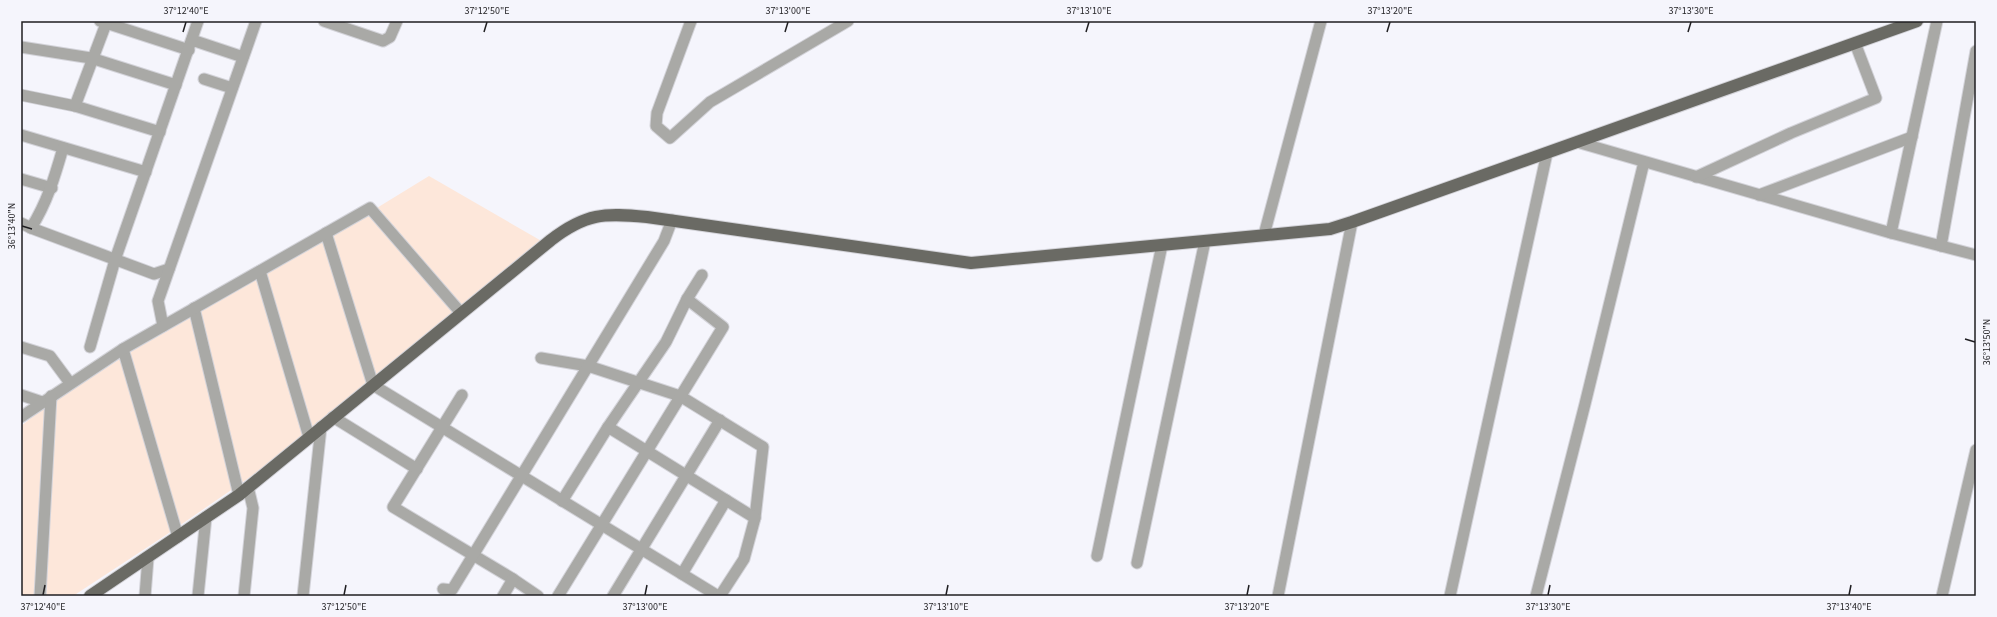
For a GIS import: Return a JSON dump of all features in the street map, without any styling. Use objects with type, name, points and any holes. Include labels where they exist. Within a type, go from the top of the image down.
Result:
[{"type":"main road","points":[[90,596],[148,558],[243,491],[568,227],[586,219],[602,215],[623,215],[672,220],[971,263],[1330,228],[1352,222],[1917,21]]},
{"type":"street","points":[[90,347],[115,260],[198,21]]},
{"type":"street","points":[[163,326],[158,301],[256,21]]},
{"type":"street","points":[[324,21],[383,41],[390,37],[397,21]]},
{"type":"street","points":[[691,21],[657,113],[656,126],[670,138],[710,102],[848,21]]},
{"type":"street","points":[[1264,235],[1321,21]]},
{"type":"street","points":[[1891,233],[1937,21]]},
{"type":"street","points":[[75,106],[104,22],[190,45],[243,57]]},
{"type":"street","points":[[1696,177],[1791,133],[1876,98],[1855,43]]},
{"type":"street","points":[[21,47],[91,58],[176,85]]},
{"type":"street","points":[[1941,246],[1976,51]]},
{"type":"street","points":[[204,79],[232,88]]},
{"type":"street","points":[[21,95],[75,106],[160,132]]},
{"type":"street","points":[[21,135],[146,172]]},
{"type":"street","points":[[1759,195],[1912,137]]},
{"type":"street","points":[[1577,142],[1891,233],[1976,255]]},
{"type":"street","points":[[31,228],[42,211],[52,188],[63,148]]},
{"type":"street","points":[[1450,596],[1547,153]]},
{"type":"street","points":[[1536,596],[1586,404],[1644,162]]},
{"type":"street","points":[[21,179],[52,188]]},
{"type":"street","points":[[21,417],[123,349],[370,208],[461,313]]},
{"type":"street","points":[[443,589],[452,590],[474,555],[664,241],[672,220]]},
{"type":"street","points":[[21,222],[31,228],[154,274],[169,269]]},
{"type":"street","points":[[1278,596],[1352,222]]},
{"type":"street","points":[[326,233],[373,385],[719,596],[744,559],[755,518],[763,447],[680,396],[639,381],[588,366],[541,358]]},
{"type":"street","points":[[1137,563],[1205,240]]},
{"type":"street","points":[[1097,556],[1162,245]]},
{"type":"street","points":[[260,271],[309,438]]},
{"type":"street","points":[[562,501],[608,427],[666,342],[687,299],[702,275]]},
{"type":"street","points":[[558,596],[723,327],[687,299]]},
{"type":"street","points":[[194,308],[243,491],[253,508],[244,596]]},
{"type":"street","points":[[21,347],[50,356],[70,383]]},
{"type":"street","points":[[123,349],[178,537]]},
{"type":"street","points":[[21,395],[47,399]]},
{"type":"street","points":[[462,395],[393,507],[514,579],[538,596]]},
{"type":"street","points":[[40,596],[47,399]]},
{"type":"street","points":[[333,417],[417,468]]},
{"type":"street","points":[[613,596],[720,420]]},
{"type":"street","points":[[303,596],[322,427]]},
{"type":"street","points":[[608,427],[755,518]]},
{"type":"street","points":[[1942,596],[1976,450]]},
{"type":"street","points":[[682,574],[726,500]]},
{"type":"street","points":[[198,596],[206,517]]},
{"type":"street","points":[[145,596],[148,558]]},
{"type":"street","points":[[503,596],[514,579]]},
{"type":"shaded area","points":[[429,176],[545,243],[266,466],[166,535],[73,596],[21,596],[21,426],[44,408],[134,350],[305,252]]}]
